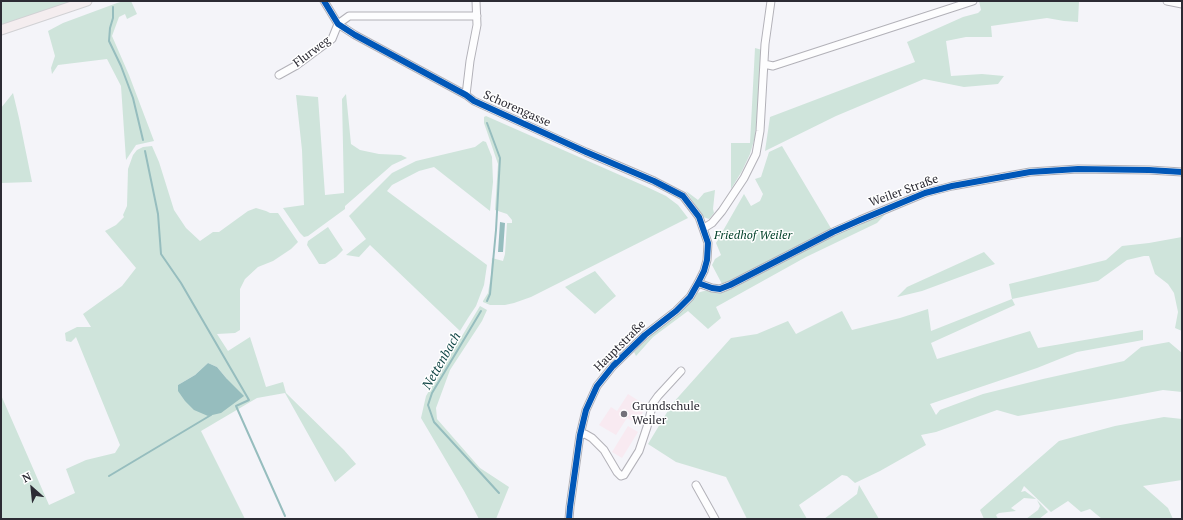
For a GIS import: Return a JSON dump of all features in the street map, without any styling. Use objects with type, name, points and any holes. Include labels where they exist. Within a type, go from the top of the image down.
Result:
[{"type":"main road","points":[[1,30],[87,1]]},
{"type":"street","name":"Schorengasse","points":[[324,1],[338,24],[355,35],[466,94],[474,101],[654,181],[683,196],[699,217],[704,228]]},
{"type":"street","points":[[466,94],[470,60],[477,26],[476,1]]},
{"type":"street","points":[[704,228],[712,223],[722,211],[744,178],[756,154],[760,131],[765,44],[770,1]]},
{"type":"street","points":[[764,64],[773,66],[973,1]]},
{"type":"street","points":[[1167,1],[1182,4]]},
{"type":"street","points":[[338,24],[349,16],[477,16]]},
{"type":"street","name":"Flurweg","points":[[279,75],[297,65],[332,39],[338,24]]},
{"type":"street","name":"Weiler Straße","points":[[698,283],[720,289],[860,220],[925,193],[952,186],[1030,172],[1078,169],[1182,172]]},
{"type":"street","name":"Hauptstraße","points":[[569,519],[580,434],[586,410],[597,386],[613,366],[690,297],[704,271],[707,260],[708,243],[704,228]]},
{"type":"street","points":[[580,434],[585,434],[592,438],[604,450],[617,472],[621,476],[624,475],[639,451],[653,403],[681,371]]},
{"type":"street","points":[[696,485],[715,519]]},
{"type":"shaded area","name":"Grundschule Weiler","points":[[628,394],[647,406],[636,423],[627,418],[616,435],[599,425],[611,407],[617,411]]},
{"type":"shaded area","points":[[628,426],[638,432],[622,458],[612,452]]},
{"type":"green space","points":[[1,1],[76,1],[1,26]]},
{"type":"green space","points":[[124,1],[131,1],[137,14],[127,19],[125,14],[119,17],[112,36],[129,75],[154,141],[136,145],[126,160],[121,86],[107,59],[58,65],[52,74],[51,68],[55,56],[48,31],[63,23]]},
{"type":"green space","points":[[979,1],[1079,1],[1078,22],[1047,18],[991,26],[992,37],[966,37],[946,41],[951,76],[982,74],[1004,76],[998,84],[964,87],[924,79],[836,116],[765,151],[770,117],[915,62],[907,42],[963,17],[978,13],[981,10]]},
{"type":"green space","points":[[755,48],[762,50],[755,137],[750,154],[731,189],[731,143],[750,143]]},
{"type":"green space","points":[[13,93],[32,182],[1,183],[1,108]]},
{"type":"green space","points":[[346,94],[351,144],[360,150],[379,154],[401,155],[407,158],[392,165],[345,206],[345,209],[308,236],[304,237],[283,208],[304,205],[302,150],[296,95],[318,97],[325,195],[344,193],[342,99]]},
{"type":"green space","points":[[486,116],[666,196],[678,205],[688,218],[531,297],[505,305],[490,305],[483,302],[488,293],[492,258],[503,261],[505,254],[507,223],[512,223],[512,220],[507,214],[495,210],[498,164],[484,123],[484,117]]},
{"type":"green space","points":[[483,141],[486,142],[492,157],[493,182],[490,211],[434,167],[419,171],[392,185],[387,191],[487,265],[484,285],[476,306],[460,331],[370,245],[359,257],[346,255],[366,239],[349,216],[392,173],[416,161],[475,147]]},
{"type":"green space","points":[[152,146],[159,162],[174,210],[186,228],[200,241],[213,232],[219,232],[248,211],[256,208],[270,213],[278,213],[298,242],[291,249],[273,261],[258,267],[245,279],[240,289],[240,330],[235,333],[217,334],[228,351],[250,337],[266,387],[283,382],[286,393],[344,450],[356,464],[335,482],[285,393],[257,398],[201,431],[245,519],[1,519],[1,395],[49,505],[75,493],[66,469],[86,460],[115,453],[120,445],[76,337],[71,342],[66,341],[65,333],[77,327],[91,327],[83,314],[122,286],[136,268],[105,231],[116,225],[124,217],[123,215],[127,206],[128,169],[133,155],[137,150],[143,147]],"holes":[[[208,363],[217,367],[227,379],[178,385],[195,375]]]},
{"type":"green space","name":"Friedhof Weiler","points":[[782,146],[832,230],[722,284],[712,265],[715,259],[721,255],[716,243],[744,194],[751,206],[760,201],[763,194],[755,179],[761,177],[769,152]]},
{"type":"green space","points":[[715,190],[714,213],[709,219],[703,217],[686,191],[698,200],[704,193]]},
{"type":"green space","points":[[893,206],[877,223],[806,257],[716,307],[721,318],[708,329],[688,311],[653,337],[636,356],[634,352],[660,327],[685,307],[697,293],[727,289]]},
{"type":"green space","points":[[328,227],[343,250],[336,257],[325,264],[319,264],[307,245],[308,241]]},
{"type":"green space","points":[[1182,237],[1182,331],[1175,328],[1178,312],[1174,293],[1168,284],[1155,274],[1149,256],[1127,260],[1098,281],[1012,299],[1009,284],[1106,260],[1122,246]]},
{"type":"green space","points":[[984,252],[995,264],[922,291],[897,297],[907,287]]},
{"type":"green space","points":[[595,271],[616,296],[595,314],[565,287]]},
{"type":"green space","points":[[1012,299],[1015,305],[931,343],[937,359],[1030,331],[1038,348],[1143,330],[1143,340],[1077,352],[1037,368],[930,404],[936,415],[940,410],[983,394],[1124,361],[1141,347],[1169,342],[1182,353],[1182,392],[1163,390],[1018,416],[997,410],[936,432],[921,435],[926,445],[880,471],[855,483],[847,476],[842,475],[799,505],[807,519],[747,519],[726,477],[676,462],[648,444],[672,404],[731,338],[757,334],[788,321],[796,334],[842,311],[852,330],[900,318],[928,309],[931,331]]},
{"type":"green space","points":[[480,306],[487,310],[482,321],[450,370],[436,408],[437,419],[480,468],[509,487],[496,519],[479,519],[421,418],[426,396]]},
{"type":"green space","points":[[1164,417],[1182,419],[1182,480],[1143,486],[1168,508],[1173,519],[1102,519],[1090,509],[1081,512],[1068,501],[1051,512],[1024,486],[1021,492],[1025,491],[1036,499],[1024,498],[1011,508],[1016,511],[999,513],[996,515],[998,519],[984,519],[980,510],[1059,441],[1115,426]]},
{"type":"green space","points":[[859,485],[879,519],[824,519],[857,494]]},
{"type":"green space","points":[[1037,500],[1048,512],[1039,519],[1026,519],[1038,510],[1040,506]]},
{"type":"water","points":[[500,222],[505,223],[503,252],[498,252]]},
{"type":"water","points":[[208,363],[217,367],[244,396],[221,413],[208,416],[194,410],[185,401],[178,391],[178,385],[195,375]]},
{"type":"waterway","points":[[113,7],[113,18],[110,28],[109,41],[121,66],[133,98],[143,140]]},
{"type":"waterway","name":"Nettenbach","points":[[487,123],[500,158],[496,230],[490,294],[487,301]]},
{"type":"waterway","points":[[145,151],[158,214],[161,254],[181,283],[249,400],[236,406],[285,516]]},
{"type":"waterway","name":"Nettenbach","points":[[481,311],[432,393],[428,405],[434,422],[499,493]]},
{"type":"waterway","points":[[109,476],[211,415]]},
{"type":"cycle path","points":[[324,1],[338,24],[355,35],[466,95],[474,101],[654,181],[683,196],[699,217],[708,243],[707,260],[704,271],[690,297],[676,311],[645,335],[613,366],[597,386],[586,410],[580,435],[569,519]]},
{"type":"cycle path","points":[[698,283],[720,289],[860,220],[925,193],[952,186],[1030,172],[1078,169],[1182,172]]},
{"type":"place","name":"Grundschule Weiler","points":[[624,414]]}]
